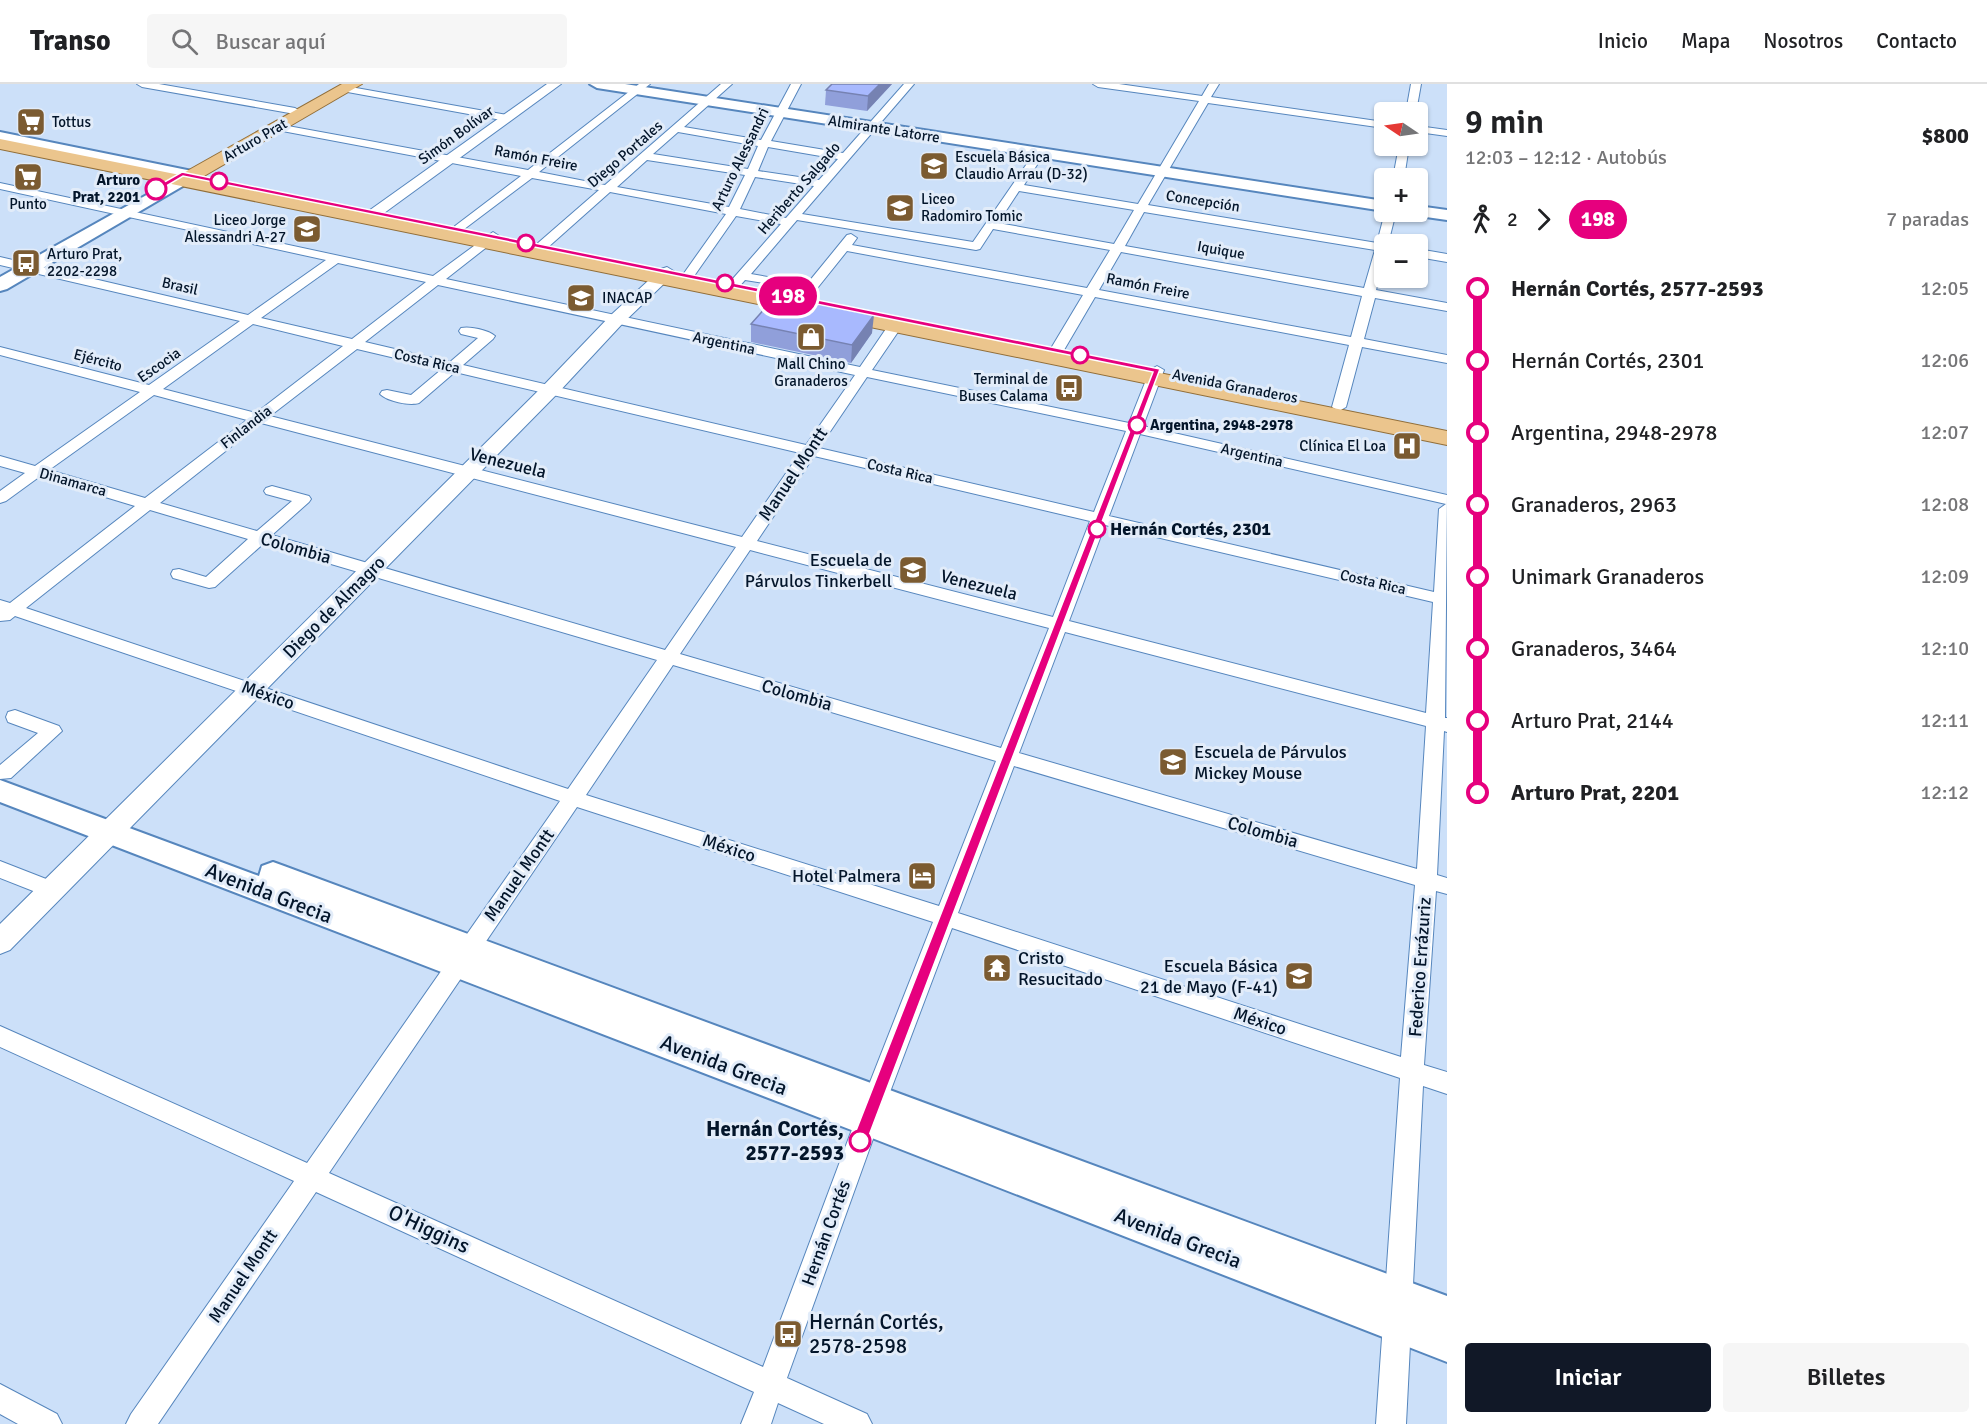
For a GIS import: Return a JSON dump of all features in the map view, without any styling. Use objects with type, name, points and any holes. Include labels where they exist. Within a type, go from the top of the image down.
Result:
[{"type":"main road","name":"Almirante Latorre","points":[[597,84],[641,87],[779,113],[1374,205]]},
{"type":"main road","name":"Arturo Prat","points":[[0,285],[25,267],[295,111],[347,86]]},
{"type":"main road","name":"Arturo Prat","points":[[183,177],[277,127],[347,86]]},
{"type":"main road","name":"Avenida Granaderos","points":[[0,137],[489,240],[672,275],[738,280],[1447,438]]},
{"type":"main road","name":"Avenida Granaderos","points":[[0,144],[459,229],[489,240],[542,246],[672,275],[772,306],[895,326],[1447,428]]},
{"type":"main road","points":[[1428,212],[1447,215]]},
{"type":"main road","name":"Arturo Prat","points":[[0,278],[25,267]]},
{"type":"main road","name":"Avenida Grecia","points":[[1,778],[116,825],[1399,1310],[1447,1342]]},
{"type":"main road","name":"Avenida Grecia","points":[[1399,1310],[1447,1316]]},
{"type":"street","points":[[142,84],[295,111]]},
{"type":"street","points":[[171,89],[182,84]]},
{"type":"street","name":"Simón Bolívar","points":[[375,213],[555,84]]},
{"type":"street","name":"Diego Portales","points":[[542,246],[727,84]]},
{"type":"street","name":"Arturo Alessandri","points":[[672,275],[733,212],[779,113],[796,84]]},
{"type":"street","name":"Heriberto Salgado","points":[[738,280],[909,84]]},
{"type":"street","points":[[1098,84],[1374,124]]},
{"type":"street","points":[[1057,350],[1214,84]]},
{"type":"street","points":[[1413,102],[1416,84]]},
{"type":"street","points":[[347,86],[507,118]]},
{"type":"street","points":[[459,229],[641,87]]},
{"type":"street","points":[[207,96],[222,88]]},
{"type":"street","name":"Ramón Freire","points":[[277,127],[733,212],[860,226],[976,246],[990,225]]},
{"type":"street","points":[[677,129],[846,157]]},
{"type":"street","points":[[1428,130],[1447,133]]},
{"type":"street","points":[[990,225],[1039,154]]},
{"type":"street","points":[[645,156],[822,184]]},
{"type":"street","name":"Argentina","points":[[0,186],[617,319],[741,341],[863,372],[1136,429],[1447,500]]},
{"type":"street","name":"Concepción","points":[[1016,187],[1374,247]]},
{"type":"street","name":"Iquique","points":[[990,225],[1447,306]]},
{"type":"street","points":[[738,280],[810,288],[860,226]]},
{"type":"street","name":"Finlandia","points":[[4,611],[147,504],[489,240]]},
{"type":"street","name":"Ramón Freire","points":[[844,247],[1447,359]]},
{"type":"street","points":[[1428,255],[1447,258]]},
{"type":"street","name":"Escocia","points":[[0,498],[337,258]]},
{"type":"street","name":"Brasil","points":[[0,261],[353,344]]},
{"type":"street","name":"Diego de Almagro","points":[[0,942],[550,390],[617,319],[672,275]]},
{"type":"street","points":[[1339,407],[1374,282]]},
{"type":"street","name":"Manuel Montt","points":[[141,1424],[895,326]]},
{"type":"street","points":[[387,394],[414,400],[488,336],[466,331]]},
{"type":"street","name":"Costa Rica","points":[[353,344],[1445,599]]},
{"type":"street","name":"Ejército","points":[[0,351],[257,419]]},
{"type":"street","name":"Hernán Cortés","points":[[756,1424],[871,1109],[1156,374]]},
{"type":"street","name":"Venezuela","points":[[257,419],[1441,724]]},
{"type":"street","name":"Dinamarca","points":[[0,461],[147,504]]},
{"type":"street","points":[[179,574],[210,583],[303,499],[273,491]]},
{"type":"street","name":"Colombia","points":[[147,504],[1437,883]]},
{"type":"street","name":"Federico Errázuriz","points":[[1391,1424],[1414,1072],[1413,1056],[1437,883],[1447,509]]},
{"type":"street","name":"México","points":[[4,611],[252,690],[573,798],[945,917],[1447,1083]]},
{"type":"street","points":[[1,778],[52,731],[15,717]]},
{"type":"street","points":[[0,869],[51,890]]},
{"type":"street","name":"O'Higgins","points":[[0,1036],[858,1424]]},
{"type":"street","points":[[0,1398],[48,1424]]},
{"type":"building","points":[[832,84],[880,84],[868,96],[826,90]]},
{"type":"building","points":[[776,296],[874,315],[852,345],[751,324]]},
{"type":"bus line","name":"198","points":[[156,189],[182,174],[1157,370],[860,1141]]},
{"type":"place","name":"Tottus","points":[[31,122]]},
{"type":"place","name":"Escuela Básica Claudio Arrau (D-32)","points":[[934,166]]},
{"type":"place","name":"Punto","points":[[28,177]]},
{"type":"place","name":"Arturo Prat, 2201","points":[[156,189]]},
{"type":"place","name":"Liceo Radomiro Tomic","points":[[900,208]]},
{"type":"place","name":"Liceo Jorge Alessandri A-27","points":[[307,229]]},
{"type":"place","name":"Arturo Prat, 2202-2298","points":[[26,263]]},
{"type":"place","name":"INACAP","points":[[581,298]]},
{"type":"place","name":"Mall Chino Granaderos","points":[[811,337]]},
{"type":"place","name":"Terminal de Buses Calama","points":[[1069,388]]},
{"type":"place","name":"Argentina, 2948-2978","points":[[1137,425]]},
{"type":"place","name":"Clínica El Loa","points":[[1407,446]]},
{"type":"place","name":"Hernán Cortés, 2301","points":[[1097,529]]},
{"type":"place","name":"Escuela de Párvulos Tinkerbell","points":[[913,570]]},
{"type":"place","name":"Escuela de Párvulos Mickey Mouse","points":[[1173,762]]},
{"type":"place","name":"Hotel Palmera","points":[[922,876]]},
{"type":"place","name":"Cristo Resucitado","points":[[997,968]]},
{"type":"place","name":"Escuela Básica 21 de Mayo (F-41)","points":[[1299,976]]},
{"type":"place","name":"Hernán Cortés, 2577-2593","points":[[860,1141]]},
{"type":"place","name":"Hernán Cortés, 2578-2598","points":[[788,1334]]}]
